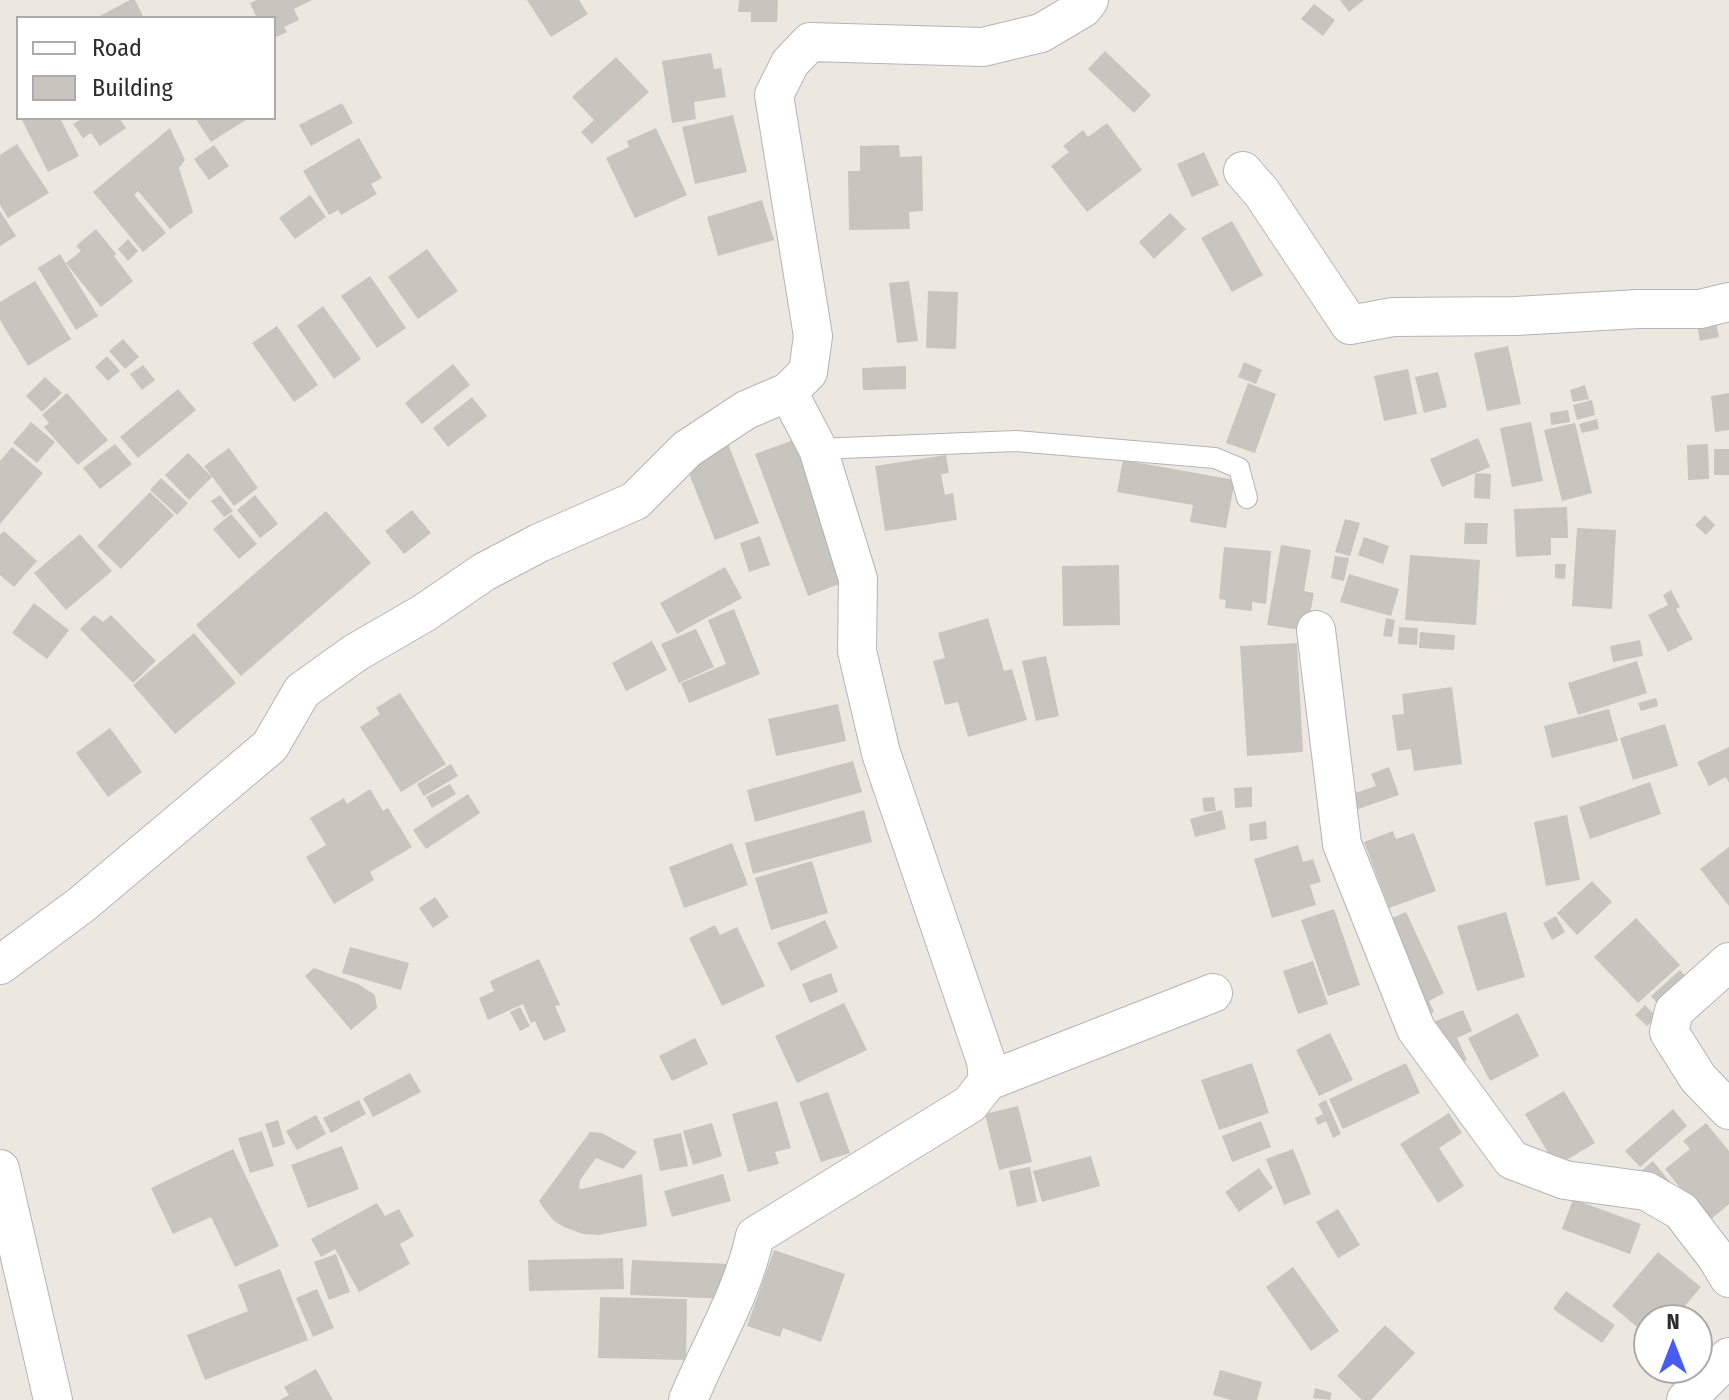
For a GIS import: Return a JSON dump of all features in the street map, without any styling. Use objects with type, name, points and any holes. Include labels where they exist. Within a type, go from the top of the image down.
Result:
[{"type":"street","points":[[0,965],[81,905],[270,746],[302,691],[355,653],[424,613],[484,572],[539,543],[635,501],[687,449],[746,410],[788,392],[808,372],[813,336],[774,95],[790,63],[810,42],[983,47],[1041,33],[1083,8],[1089,0]]},
{"type":"street","points":[[1243,171],[1262,193],[1350,325],[1393,317],[1700,309],[1729,302]]},
{"type":"street","points":[[788,392],[818,449],[858,579],[857,651],[881,753],[986,1061],[988,1081]]},
{"type":"street","points":[[1316,630],[1342,844],[1416,1029],[1512,1160],[1565,1180],[1646,1191],[1681,1211],[1729,1278]]},
{"type":"street","points":[[1729,962],[1674,1011],[1669,1032],[1698,1078],[1729,1110]]},
{"type":"street","points":[[688,1400],[728,1316],[749,1264],[755,1236],[970,1104],[988,1081],[1213,993]]},
{"type":"street","points":[[0,1169],[53,1400]]},
{"type":"street","points":[[1686,1400],[1729,1357]]},
{"type":"lane","points":[[818,449],[1016,441],[1215,458],[1239,468],[1247,498]]},
{"type":"building","points":[[135,0],[143,16],[100,16]]},
{"type":"building","points":[[257,0],[312,0],[294,9],[299,20],[284,27],[287,32],[276,37],[276,16],[256,16],[250,3]]},
{"type":"building","points":[[527,0],[579,0],[588,14],[551,37]]},
{"type":"building","points":[[739,0],[778,0],[777,22],[751,22],[751,12],[738,12]]},
{"type":"building","points":[[1340,0],[1364,0],[1349,12]]},
{"type":"building","points":[[1314,4],[1335,20],[1323,36],[1301,19]]},
{"type":"building","points":[[1105,51],[1151,95],[1134,113],[1088,69]]},
{"type":"building","points":[[711,53],[714,69],[721,68],[726,97],[694,102],[696,119],[672,123],[662,61]]},
{"type":"building","points":[[616,57],[649,92],[592,144],[581,132],[594,120],[572,97]]},
{"type":"building","points":[[342,103],[353,123],[311,146],[299,125]]},
{"type":"building","points":[[733,115],[747,172],[695,184],[682,127]]},
{"type":"building","points":[[22,120],[61,120],[79,156],[48,172]]},
{"type":"building","points":[[80,120],[120,120],[126,128],[100,146],[91,133],[83,138],[73,124]]},
{"type":"building","points":[[196,120],[246,120],[211,142]]},
{"type":"building","points":[[1107,123],[1142,170],[1087,212],[1051,166],[1069,152],[1063,146],[1083,130],[1088,137]]},
{"type":"building","points":[[170,128],[185,160],[179,168],[193,212],[170,229],[138,191],[134,195],[166,233],[143,252],[93,192]]},
{"type":"building","points":[[656,128],[687,195],[635,218],[606,158],[629,147],[627,141]]},
{"type":"building","points":[[359,138],[382,178],[371,184],[377,194],[341,215],[338,210],[329,215],[303,171]]},
{"type":"building","points":[[17,144],[49,193],[8,218],[0,205],[0,155]]},
{"type":"building","points":[[214,145],[229,166],[209,180],[194,159]]},
{"type":"building","points":[[899,145],[900,157],[922,156],[923,211],[909,212],[910,229],[849,230],[848,171],[860,171],[860,146]]},
{"type":"building","points":[[1204,152],[1219,185],[1192,197],[1177,164]]},
{"type":"building","points":[[310,195],[326,217],[295,239],[279,218]]},
{"type":"building","points":[[762,200],[774,240],[718,256],[707,217]]},
{"type":"building","points":[[0,211],[16,236],[0,246]]},
{"type":"building","points":[[1170,213],[1186,229],[1154,259],[1139,242]]},
{"type":"building","points":[[1232,221],[1263,275],[1232,292],[1201,238]]},
{"type":"building","points":[[96,229],[133,281],[101,307],[66,263],[81,251],[76,246]]},
{"type":"building","points":[[128,239],[138,251],[128,261],[118,249]]},
{"type":"building","points":[[427,249],[458,291],[418,319],[388,277]]},
{"type":"building","points":[[60,254],[98,316],[76,330],[38,268]]},
{"type":"building","points":[[370,276],[406,328],[377,348],[341,296]]},
{"type":"building","points":[[35,281],[71,339],[28,366],[0,320],[0,302]]},
{"type":"building","points":[[909,281],[918,341],[897,343],[889,283]]},
{"type":"building","points":[[928,291],[958,292],[956,349],[926,348]]},
{"type":"building","points":[[323,306],[361,359],[334,379],[297,326]]},
{"type":"building","points":[[1716,322],[1719,337],[1700,341],[1697,325]]},
{"type":"building","points":[[277,326],[318,385],[294,402],[252,343]]},
{"type":"building","points":[[123,339],[139,357],[125,369],[109,351]]},
{"type":"building","points":[[1508,346],[1521,404],[1487,411],[1474,353]]},
{"type":"building","points":[[107,356],[120,371],[108,381],[95,367]]},
{"type":"building","points":[[1244,362],[1262,370],[1256,384],[1238,377]]},
{"type":"building","points":[[453,364],[470,385],[422,424],[405,403]]},
{"type":"building","points":[[143,365],[155,380],[142,390],[130,374]]},
{"type":"building","points":[[906,366],[906,389],[863,390],[862,368]]},
{"type":"building","points":[[1408,369],[1417,414],[1384,421],[1374,376]]},
{"type":"building","points":[[1438,372],[1447,407],[1424,413],[1415,377]]},
{"type":"building","points":[[45,377],[62,393],[42,412],[26,396]]},
{"type":"building","points":[[1248,383],[1276,394],[1255,453],[1226,443]]},
{"type":"building","points":[[1585,385],[1589,399],[1573,402],[1570,390]]},
{"type":"building","points":[[178,389],[196,410],[138,458],[120,437]]},
{"type":"building","points":[[67,393],[108,440],[78,465],[44,427],[49,423],[42,415]]},
{"type":"building","points":[[1729,393],[1729,430],[1715,432],[1711,396]]},
{"type":"building","points":[[472,397],[487,416],[448,447],[433,428]]},
{"type":"building","points":[[1592,400],[1595,415],[1577,420],[1573,405]]},
{"type":"building","points":[[1568,410],[1570,422],[1551,425],[1550,413]]},
{"type":"building","points":[[1597,419],[1599,429],[1582,433],[1579,424]]},
{"type":"building","points":[[31,422],[55,442],[37,463],[13,443]]},
{"type":"building","points":[[1531,422],[1543,481],[1512,487],[1500,428]]},
{"type":"building","points":[[1575,423],[1592,493],[1562,501],[1544,430]]},
{"type":"building","points":[[802,437],[855,578],[808,596],[755,454]]},
{"type":"building","points":[[1478,438],[1490,467],[1442,487],[1430,459]]},
{"type":"building","points":[[727,441],[759,523],[715,540],[683,458]]},
{"type":"building","points":[[115,444],[132,464],[100,489],[83,468]]},
{"type":"building","points":[[1708,444],[1709,479],[1688,480],[1687,445]]},
{"type":"building","points":[[12,447],[43,473],[0,524],[0,461]]},
{"type":"building","points":[[229,448],[258,488],[234,506],[204,466]]},
{"type":"building","points":[[1714,449],[1729,449],[1729,475],[1714,475]]},
{"type":"building","points":[[188,453],[212,477],[189,500],[165,475]]},
{"type":"building","points":[[946,455],[949,473],[941,474],[945,495],[953,493],[957,520],[885,531],[875,466]]},
{"type":"building","points":[[1123,460],[1235,480],[1226,528],[1190,522],[1193,505],[1117,492]]},
{"type":"building","points":[[1475,473],[1491,474],[1490,499],[1474,498]]},
{"type":"building","points":[[161,478],[188,503],[177,515],[150,490]]},
{"type":"building","points":[[150,492],[174,515],[121,569],[97,546]]},
{"type":"building","points":[[220,495],[233,511],[224,517],[211,501]]},
{"type":"building","points":[[255,495],[278,524],[260,538],[237,510]]},
{"type":"building","points":[[1567,507],[1568,538],[1551,538],[1551,555],[1516,557],[1514,509]]},
{"type":"building","points":[[412,510],[431,533],[404,554],[385,531]]},
{"type":"building","points":[[326,511],[371,563],[241,676],[196,625]]},
{"type":"building","points":[[231,514],[257,544],[239,559],[213,529]]},
{"type":"building","points":[[1705,515],[1715,525],[1706,535],[1695,525]]},
{"type":"building","points":[[1345,519],[1360,523],[1350,556],[1335,552]]},
{"type":"building","points":[[1465,523],[1488,523],[1487,544],[1464,544]]},
{"type":"building","points":[[1577,528],[1616,530],[1612,609],[1572,606]]},
{"type":"building","points":[[4,531],[37,561],[14,587],[0,575],[0,535]]},
{"type":"building","points":[[80,534],[112,571],[66,610],[34,573]]},
{"type":"building","points":[[760,536],[770,565],[749,572],[740,543]]},
{"type":"building","points":[[1364,537],[1389,546],[1383,564],[1358,555]]},
{"type":"building","points":[[1281,545],[1311,550],[1304,591],[1314,593],[1307,631],[1267,625]]},
{"type":"building","points":[[1224,547],[1271,551],[1266,604],[1252,602],[1252,611],[1225,608],[1226,600],[1219,599]]},
{"type":"building","points":[[1410,555],[1480,560],[1476,625],[1405,620]]},
{"type":"building","points":[[1335,556],[1349,558],[1344,581],[1331,578]]},
{"type":"building","points":[[1555,564],[1566,564],[1565,579],[1555,578]]},
{"type":"building","points":[[1119,565],[1120,625],[1063,626],[1062,566]]},
{"type":"building","points":[[725,567],[742,598],[677,634],[660,603]]},
{"type":"building","points":[[1349,574],[1399,589],[1391,616],[1340,602]]},
{"type":"building","points":[[1671,590],[1680,607],[1676,609],[1693,639],[1668,652],[1648,615],[1668,605],[1663,595]]},
{"type":"building","points":[[34,603],[69,630],[47,659],[12,633]]},
{"type":"building","points":[[734,609],[760,674],[689,703],[681,683],[726,664],[708,620]]},
{"type":"building","points":[[94,615],[103,622],[111,615],[156,661],[133,683],[80,629]]},
{"type":"building","points":[[988,618],[1004,671],[1012,669],[1027,720],[968,737],[958,702],[945,705],[933,661],[945,658],[938,633]]},
{"type":"building","points":[[1386,618],[1395,620],[1392,637],[1383,636]]},
{"type":"building","points":[[1399,627],[1418,628],[1417,645],[1398,644]]},
{"type":"building","points":[[696,629],[714,667],[679,683],[661,644]]},
{"type":"building","points":[[1420,632],[1455,635],[1454,650],[1419,648]]},
{"type":"building","points":[[194,633],[236,683],[175,734],[133,685]]},
{"type":"building","points":[[1640,640],[1643,656],[1613,662],[1610,646]]},
{"type":"building","points":[[652,641],[667,670],[626,691],[612,663]]},
{"type":"building","points":[[1297,643],[1303,752],[1247,756],[1240,646]]},
{"type":"building","points":[[1046,656],[1059,716],[1036,721],[1022,661]]},
{"type":"building","points":[[1637,661],[1647,693],[1578,715],[1568,683]]},
{"type":"building","points":[[1452,687],[1462,764],[1414,771],[1411,749],[1397,751],[1392,715],[1404,714],[1402,694]]},
{"type":"building","points":[[400,693],[446,764],[401,792],[360,727],[380,714],[376,708]]},
{"type":"building","points":[[1656,698],[1658,706],[1641,711],[1638,703]]},
{"type":"building","points":[[838,704],[846,741],[776,756],[768,719]]},
{"type":"building","points":[[1609,709],[1618,741],[1552,758],[1544,726]]},
{"type":"building","points":[[1665,724],[1678,766],[1633,780],[1620,738]]},
{"type":"building","points":[[110,728],[142,772],[108,797],[76,753]]},
{"type":"building","points":[[1729,747],[1729,783],[1726,777],[1709,786],[1697,762]]},
{"type":"building","points":[[853,761],[862,792],[755,822],[747,790]]},
{"type":"building","points":[[451,764],[458,776],[424,796],[417,784]]},
{"type":"building","points":[[1389,767],[1399,795],[1358,809],[1352,794],[1376,786],[1371,774]]},
{"type":"building","points":[[1650,782],[1661,814],[1590,839],[1579,807]]},
{"type":"building","points":[[450,784],[456,794],[432,808],[426,797]]},
{"type":"building","points":[[1252,787],[1252,807],[1235,808],[1234,788]]},
{"type":"building","points":[[370,789],[383,811],[388,808],[412,847],[370,872],[374,880],[334,904],[306,857],[326,845],[310,818],[344,798],[347,804]]},
{"type":"building","points":[[468,794],[480,813],[426,849],[413,830]]},
{"type":"building","points":[[1214,797],[1216,811],[1204,812],[1202,798]]},
{"type":"building","points":[[864,810],[872,842],[753,874],[745,843]]},
{"type":"building","points":[[1222,810],[1226,829],[1195,837],[1190,819]]},
{"type":"building","points":[[1567,815],[1580,880],[1546,886],[1534,822]]},
{"type":"building","points":[[1266,821],[1267,839],[1250,841],[1249,824]]},
{"type":"building","points":[[1393,831],[1396,839],[1414,833],[1436,891],[1389,908],[1364,842]]},
{"type":"building","points":[[732,843],[748,885],[684,908],[669,867]]},
{"type":"building","points":[[1298,845],[1303,862],[1313,859],[1321,882],[1310,885],[1316,905],[1272,918],[1254,859]]},
{"type":"building","points":[[1729,847],[1729,906],[1700,869]]},
{"type":"building","points":[[812,861],[828,913],[771,930],[755,878]]},
{"type":"building","points":[[1592,881],[1612,902],[1577,935],[1557,913]]},
{"type":"building","points":[[435,897],[449,917],[433,928],[419,908]]},
{"type":"building","points":[[1334,909],[1360,985],[1328,996],[1301,920]]},
{"type":"building","points":[[1406,912],[1444,993],[1429,1001],[1434,1012],[1423,1018],[1379,924]]},
{"type":"building","points":[[1506,912],[1525,977],[1477,991],[1457,926]]},
{"type":"building","points":[[1556,916],[1565,932],[1552,940],[1543,923]]},
{"type":"building","points":[[1636,918],[1680,965],[1638,1003],[1594,957]]},
{"type":"building","points":[[825,920],[838,948],[791,971],[777,943]]},
{"type":"building","points":[[715,925],[720,935],[737,927],[765,986],[722,1006],[689,938]]},
{"type":"building","points":[[350,947],[409,963],[401,990],[342,973]]},
{"type":"building","points":[[539,959],[560,1005],[555,1006],[566,1031],[544,1041],[535,1021],[531,1023],[523,1004],[488,1020],[479,998],[494,991],[490,981]]},
{"type":"building","points":[[1313,961],[1328,1004],[1298,1014],[1283,971]]},
{"type":"building","points":[[314,968],[358,984],[375,995],[377,1008],[351,1030],[305,976]]},
{"type":"building","points":[[1680,970],[1693,985],[1664,1011],[1651,996]]},
{"type":"building","points":[[831,973],[838,992],[810,1003],[802,984]]},
{"type":"building","points":[[844,1003],[867,1050],[797,1083],[775,1036]]},
{"type":"building","points":[[1645,1005],[1657,1017],[1647,1026],[1635,1015]]},
{"type":"building","points":[[520,1007],[530,1026],[520,1031],[510,1012]]},
{"type":"building","points":[[1463,1010],[1472,1031],[1457,1038],[1467,1060],[1450,1068],[1431,1023]]},
{"type":"building","points":[[1518,1013],[1539,1056],[1490,1081],[1468,1038]]},
{"type":"building","points":[[1330,1033],[1353,1080],[1319,1096],[1296,1050]]},
{"type":"building","points":[[695,1038],[708,1064],[672,1081],[659,1056]]},
{"type":"building","points":[[1252,1063],[1269,1113],[1219,1130],[1201,1080]]},
{"type":"building","points":[[1406,1063],[1420,1093],[1343,1129],[1329,1099]]},
{"type":"building","points":[[410,1073],[421,1092],[373,1117],[363,1098]]},
{"type":"building","points":[[1564,1091],[1595,1143],[1556,1166],[1525,1114]]},
{"type":"building","points":[[828,1092],[850,1153],[821,1162],[799,1102]]},
{"type":"building","points":[[359,1100],[366,1114],[331,1133],[323,1118]]},
{"type":"building","points":[[1326,1100],[1341,1134],[1333,1138],[1326,1121],[1318,1125],[1315,1118],[1323,1114],[1318,1104]]},
{"type":"building","points":[[777,1101],[791,1148],[775,1152],[779,1164],[748,1172],[732,1114]]},
{"type":"building","points":[[1018,1106],[1032,1162],[999,1170],[985,1114]]},
{"type":"building","points":[[1673,1109],[1687,1126],[1640,1167],[1625,1151]]},
{"type":"building","points":[[1449,1113],[1462,1133],[1439,1148],[1464,1186],[1438,1203],[1400,1144]]},
{"type":"building","points":[[316,1115],[326,1134],[297,1150],[286,1131]]},
{"type":"building","points":[[278,1120],[285,1144],[273,1148],[265,1124]]},
{"type":"building","points":[[1261,1121],[1271,1147],[1232,1162],[1222,1136]]},
{"type":"building","points":[[712,1123],[722,1156],[693,1165],[683,1131]]},
{"type":"building","points":[[1706,1123],[1729,1151],[1729,1204],[1708,1222],[1665,1169],[1690,1149],[1683,1141]]},
{"type":"building","points":[[262,1131],[274,1166],[250,1173],[238,1138]]},
{"type":"building","points":[[590,1132],[602,1133],[637,1152],[623,1169],[596,1158],[580,1180],[579,1188],[642,1174],[647,1226],[598,1235],[583,1234],[554,1221],[542,1206],[539,1201]]},
{"type":"building","points":[[681,1133],[688,1166],[660,1171],[653,1139]]},
{"type":"building","points":[[342,1146],[359,1189],[308,1208],[291,1165]]},
{"type":"building","points":[[233,1149],[279,1246],[235,1267],[211,1217],[173,1234],[151,1188]]},
{"type":"building","points":[[1293,1149],[1311,1194],[1284,1205],[1266,1159]]},
{"type":"building","points":[[1091,1156],[1100,1186],[1042,1202],[1033,1171]]},
{"type":"building","points":[[1653,1161],[1670,1182],[1663,1189],[1652,1184],[1641,1171]]},
{"type":"building","points":[[1030,1167],[1037,1202],[1017,1207],[1009,1171]]},
{"type":"building","points":[[1259,1168],[1273,1188],[1239,1212],[1225,1192]]},
{"type":"building","points":[[723,1174],[731,1201],[672,1217],[664,1191]]},
{"type":"building","points":[[1573,1199],[1641,1224],[1630,1254],[1562,1229]]},
{"type":"building","points":[[377,1203],[385,1216],[399,1209],[414,1236],[400,1244],[410,1264],[359,1292],[335,1249],[321,1257],[311,1239]]},
{"type":"building","points":[[1338,1209],[1360,1245],[1338,1258],[1316,1222]]},
{"type":"building","points":[[774,1250],[845,1274],[821,1342],[783,1328],[780,1337],[747,1326]]},
{"type":"building","points":[[1658,1252],[1701,1287],[1687,1304],[1633,1304],[1633,1324],[1612,1306]]},
{"type":"building","points":[[336,1254],[350,1292],[329,1300],[314,1262]]},
{"type":"building","points":[[623,1258],[624,1289],[529,1291],[528,1260]]},
{"type":"building","points":[[632,1260],[731,1264],[730,1299],[630,1295]]},
{"type":"building","points":[[1293,1267],[1339,1331],[1311,1351],[1266,1287]]},
{"type":"building","points":[[280,1269],[308,1340],[205,1380],[187,1335],[248,1311],[238,1285]]},
{"type":"building","points":[[317,1289],[334,1328],[313,1337],[296,1298]]},
{"type":"building","points":[[1566,1291],[1615,1325],[1602,1343],[1553,1309]]},
{"type":"building","points":[[600,1297],[687,1299],[686,1360],[598,1358]]},
{"type":"building","points":[[1385,1325],[1415,1353],[1371,1400],[1362,1400],[1337,1376]]},
{"type":"building","points":[[316,1369],[333,1400],[280,1400],[289,1395],[284,1387]]},
{"type":"building","points":[[1220,1370],[1262,1382],[1257,1400],[1231,1400],[1213,1395]]},
{"type":"building","points":[[1315,1388],[1332,1393],[1330,1400],[1313,1398]]}]
